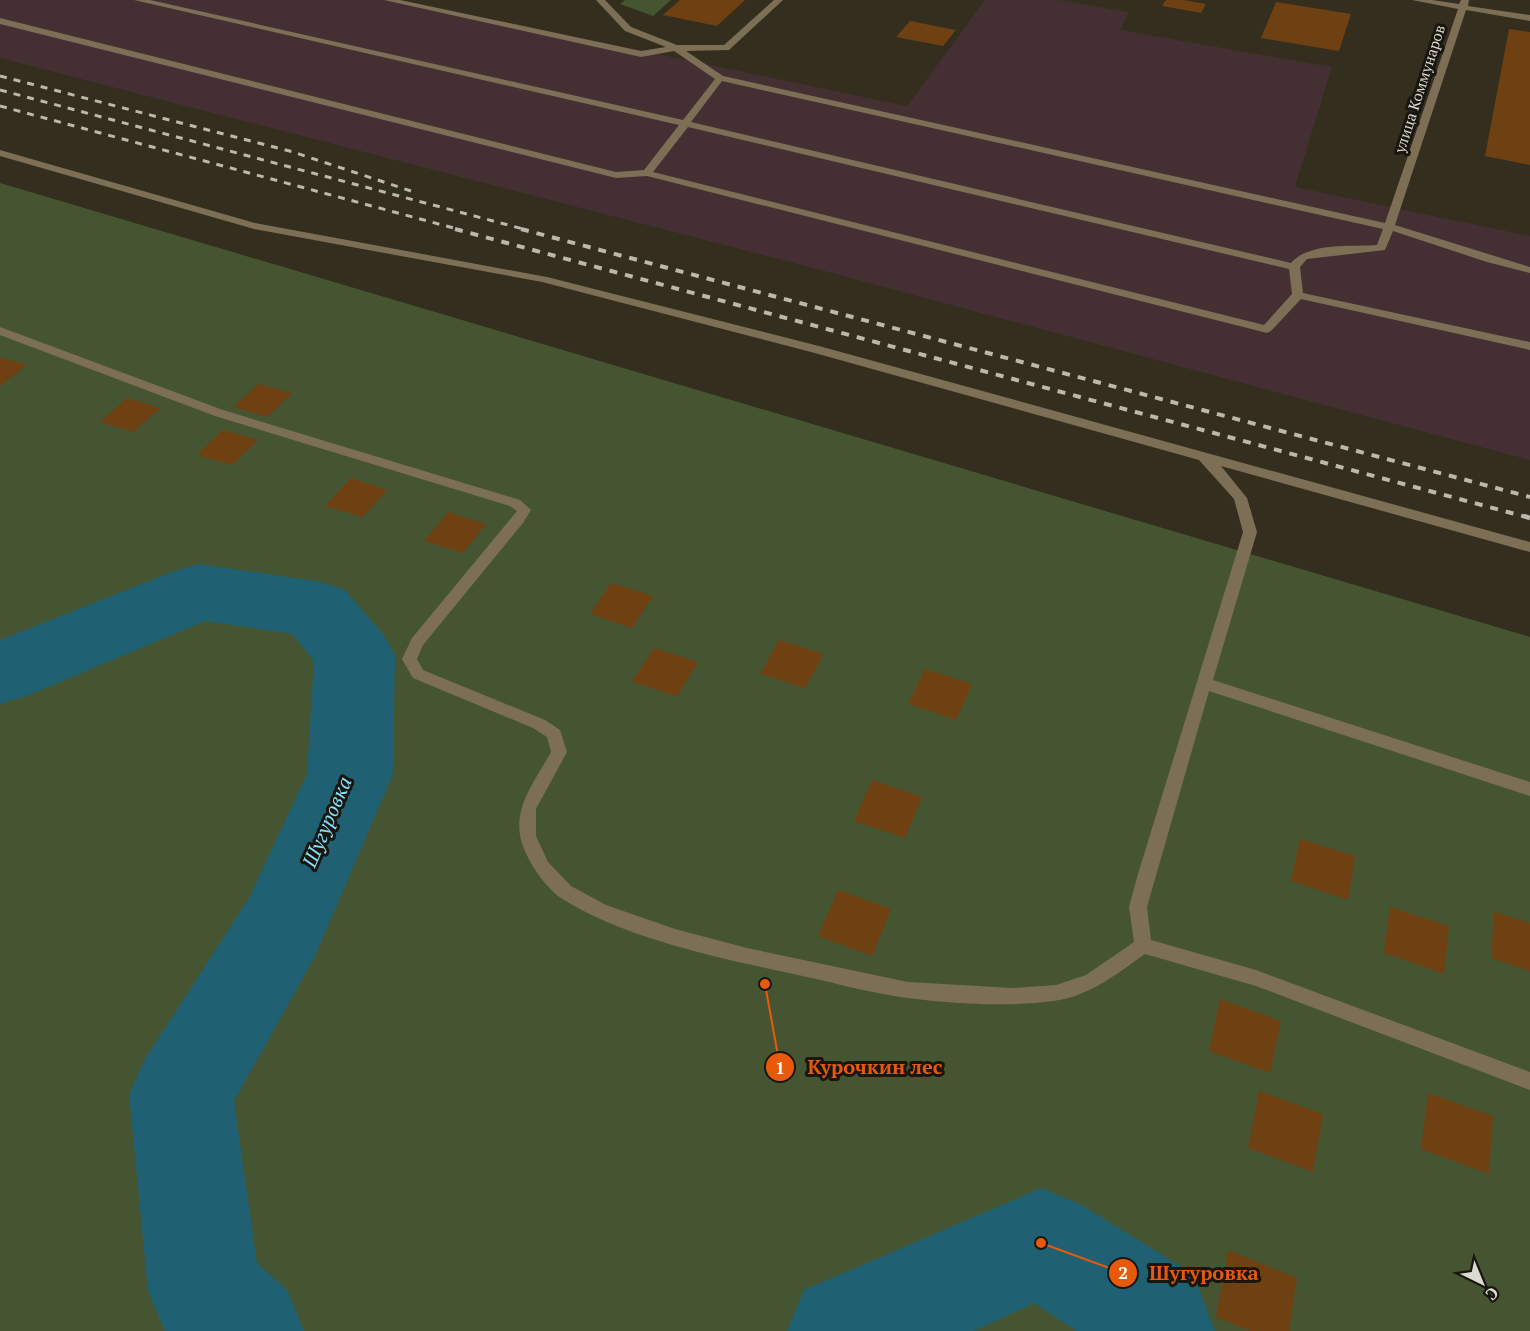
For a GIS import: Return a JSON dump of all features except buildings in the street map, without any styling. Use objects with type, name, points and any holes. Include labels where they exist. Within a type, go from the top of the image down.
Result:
[{"type":"street","points":[[0,21],[616,175],[647,173],[1267,329],[1298,294],[1294,267],[684,123],[138,0]]},
{"type":"street","points":[[388,0],[641,54],[676,48],[726,48],[779,0]]},
{"type":"street","points":[[600,0],[628,29],[676,48],[720,78],[1390,227],[1491,260],[1530,270]]},
{"type":"street","points":[[1416,0],[1464,4],[1530,18]]},
{"type":"street","name":"улица Коммунаров","points":[[1294,267],[1303,256],[1312,254],[1381,248],[1404,188],[1464,4]]},
{"type":"street","points":[[647,173],[720,78]]},
{"type":"street","points":[[0,153],[254,226],[555,282],[815,350],[1530,547]]},
{"type":"street","points":[[1298,294],[1530,346]]},
{"type":"street","points":[[0,331],[219,413],[515,503],[524,510],[417,642],[410,659],[418,674],[539,724],[554,734],[559,752],[528,809],[528,836],[542,867],[565,891],[600,910],[675,937],[747,956],[908,990],[1013,996],[1056,993],[1092,981],[1143,946]]},
{"type":"street","points":[[1143,946],[1138,907],[1146,874],[1250,532],[1248,510],[1233,485],[1203,456]]},
{"type":"street","points":[[1204,683],[1530,789]]},
{"type":"street","points":[[1143,946],[1256,978],[1530,1081]]},
{"type":"shaded area","points":[[0,0],[399,0],[907,106],[985,0],[1059,0],[1129,12],[1120,30],[1332,67],[1295,187],[1530,236],[1530,460],[813,268],[0,58]]},
{"type":"green space","points":[[625,0],[671,0],[653,16],[620,4]]},
{"type":"green space","points":[[0,183],[1530,637],[1530,1331],[0,1331]]},
{"type":"waterway","name":"Шугуровка","points":[[0,673],[199,592],[316,609],[355,655],[350,774],[282,927],[181,1094],[205,1291],[246,1331]]},
{"type":"waterway","name":"Шугуровка","points":[[845,1331],[1041,1243],[1153,1314],[1157,1331]]},
{"type":"railway","points":[[0,76],[293,152],[411,191]]},
{"type":"railway","points":[[0,90],[527,230]]},
{"type":"railway","points":[[0,106],[461,230]]},
{"type":"railway","points":[[455,229],[1530,518],[1524,516]]},
{"type":"railway","points":[[521,229],[1530,497]]},
{"type":"place","name":"Курочкин лес","points":[[765,984]]},
{"type":"place","name":"Шугуровка","points":[[1041,1243]]}]
